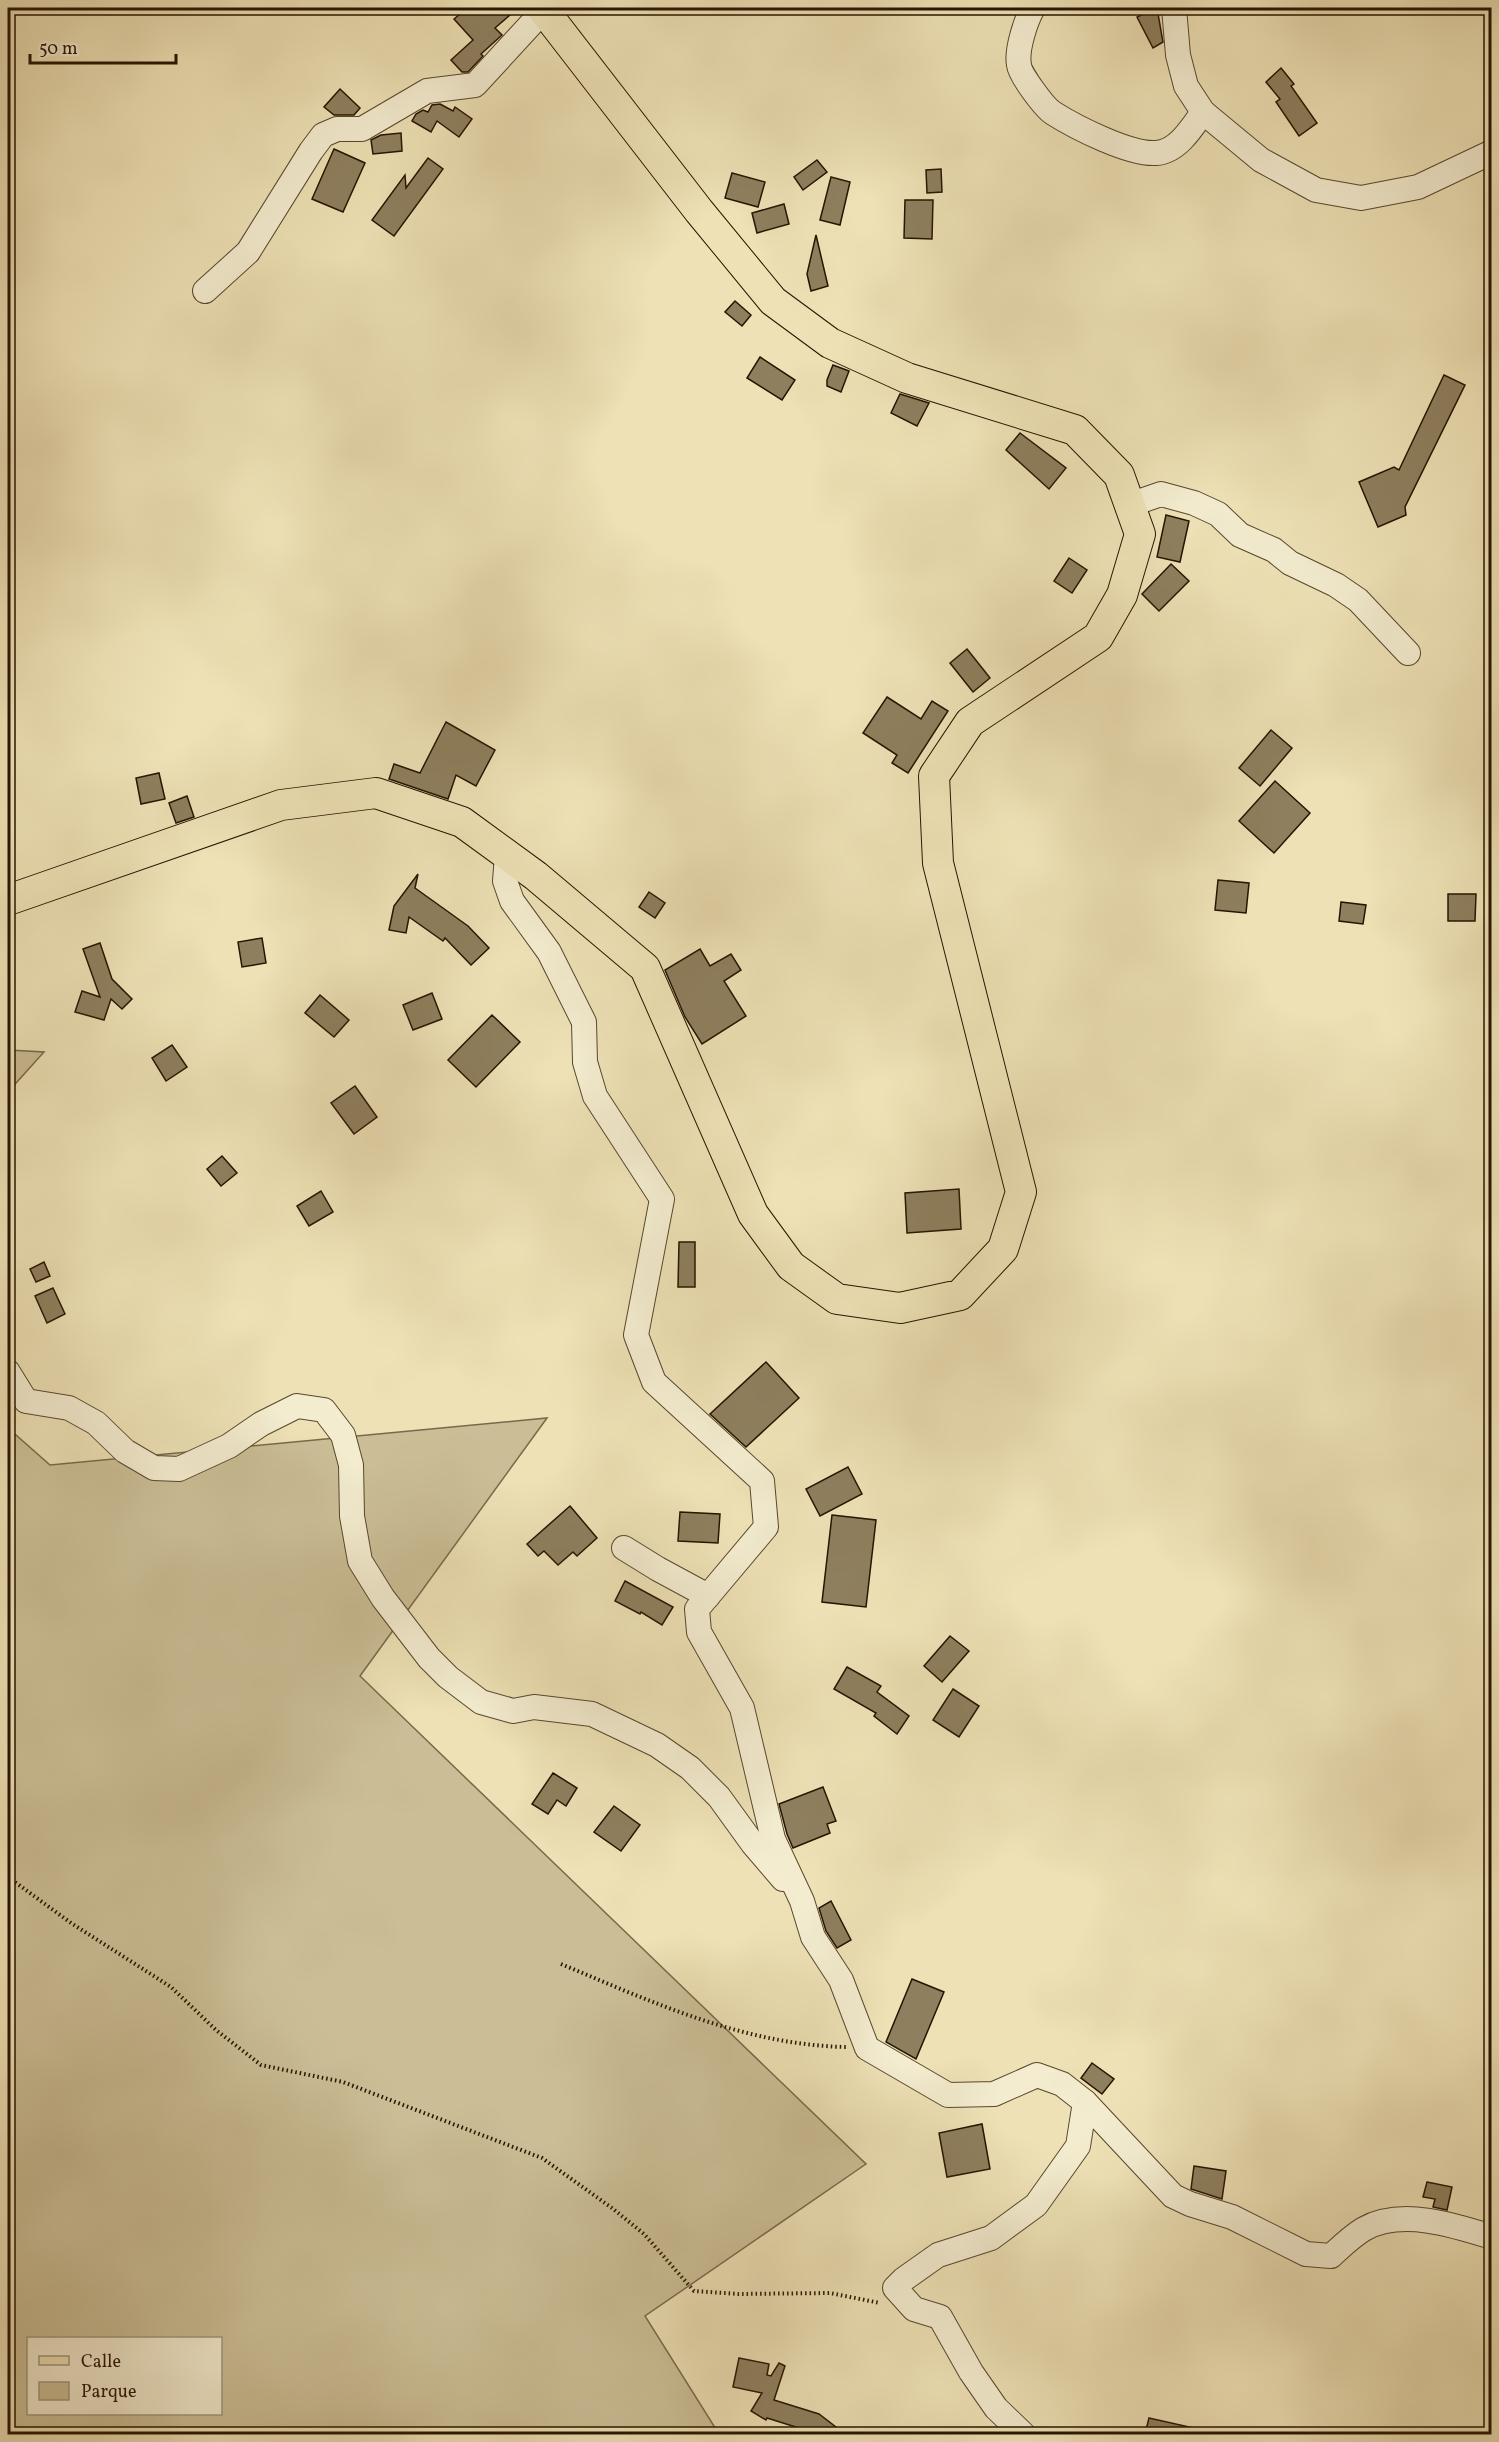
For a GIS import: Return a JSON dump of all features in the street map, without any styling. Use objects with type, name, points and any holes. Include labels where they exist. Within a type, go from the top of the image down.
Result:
[{"type":"main road","points":[[8,900],[281,805],[376,793],[462,822],[536,876],[645,968],[753,1214],[791,1266],[837,1299],[900,1308],[960,1295],[1003,1249],[1022,1192],[938,863],[934,776],[970,722],[1098,638],[1122,595],[1140,534],[1119,476],[1076,430],[907,378],[830,343],[773,301],[699,211],[543,9]]},
{"type":"street","points":[[1033,8],[1022,35],[1019,66],[1034,92],[1051,112],[1107,140],[1133,150],[1157,154],[1182,141],[1203,112]]},
{"type":"street","points":[[1174,8],[1178,55],[1186,86],[1203,112],[1261,160],[1316,190],[1361,198],[1418,187],[1491,152]]},
{"type":"street","points":[[205,291],[248,252],[323,135],[337,129],[362,129],[427,91],[475,84],[543,9]]},
{"type":"street","points":[[1129,505],[1161,494],[1194,503],[1218,514],[1240,535],[1274,550],[1290,563],[1336,585],[1358,600],[1408,653]]},
{"type":"street","points":[[507,855],[505,880],[512,901],[549,952],[584,1022],[585,1062],[595,1096],[662,1199],[636,1335],[654,1382],[762,1481],[766,1527],[698,1609],[699,1632],[742,1708],[773,1839],[802,1901],[813,1937],[841,1980],[867,2048],[948,2095],[994,2094],[1037,2075],[1062,2084],[1085,2102],[1173,2196],[1190,2204],[1232,2217],[1306,2254],[1331,2256],[1364,2229],[1396,2219],[1469,2230],[1491,2237]]},
{"type":"street","points":[[8,1372],[26,1401],[69,1408],[96,1424],[125,1451],[154,1468],[179,1469],[229,1446],[261,1424],[297,1406],[324,1410],[343,1435],[351,1465],[352,1516],[360,1561],[383,1598],[429,1658],[448,1677],[481,1702],[513,1711],[534,1707],[592,1714],[657,1745],[690,1768],[720,1797],[753,1844],[802,1901]]},
{"type":"street","points":[[624,1548],[708,1596]]},
{"type":"street","points":[[1023,2434],[996,2408],[971,2372],[940,2317],[914,2309],[895,2288],[904,2278],[938,2255],[991,2238],[1036,2205],[1078,2146],[1085,2102]]},
{"type":"path","points":[[8,1877],[71,1923],[171,1987],[216,2030],[261,2065],[343,2082],[542,2158],[644,2234],[694,2291],[739,2294],[830,2293],[914,2309]]},
{"type":"path","points":[[561,1964],[698,2020],[761,2036],[825,2047],[867,2048]]},
{"type":"green space","points":[[8,1050],[44,1052],[8,1092]]},
{"type":"green space","points":[[547,1418],[360,1676],[866,2164],[645,2316],[719,2434],[8,2434],[8,1428],[50,1465]]},
{"type":"building","points":[[467,8],[518,8],[495,28],[502,35],[481,54],[483,56],[468,72],[462,72],[451,60],[473,40],[454,19]]},
{"type":"building","points":[[1157,8],[1163,42],[1153,48],[1137,17]]},
{"type":"building","points":[[1281,68],[1294,84],[1291,86],[1317,123],[1299,136],[1276,102],[1280,99],[1266,82]]},
{"type":"building","points":[[340,89],[360,108],[354,115],[334,115],[324,107]]},
{"type":"building","points":[[440,104],[453,111],[455,107],[472,119],[459,137],[437,121],[431,132],[412,121],[416,114],[423,110],[428,112],[432,105]]},
{"type":"building","points":[[401,133],[402,151],[373,154],[371,140],[381,135]]},
{"type":"building","points":[[334,149],[365,163],[343,212],[312,199]]},
{"type":"building","points":[[428,158],[443,169],[394,236],[372,220],[405,175],[406,188]]},
{"type":"building","points":[[817,160],[827,172],[803,190],[794,177]]},
{"type":"building","points":[[941,169],[942,192],[927,193],[926,170]]},
{"type":"building","points":[[732,173],[765,182],[758,207],[725,198]]},
{"type":"building","points":[[831,177],[850,182],[840,225],[820,220]]},
{"type":"building","points":[[905,200],[933,200],[932,239],[904,238]]},
{"type":"building","points":[[784,204],[789,224],[757,233],[752,213]]},
{"type":"building","points":[[816,235],[828,286],[811,291],[807,274]]},
{"type":"building","points":[[735,301],[751,315],[742,326],[725,312]]},
{"type":"building","points":[[760,357],[795,380],[782,400],[747,378]]},
{"type":"building","points":[[833,365],[849,371],[841,392],[827,386]]},
{"type":"building","points":[[1444,375],[1465,385],[1405,507],[1406,515],[1378,527],[1359,482],[1394,467],[1399,470]]},
{"type":"building","points":[[900,394],[929,403],[917,426],[891,413]]},
{"type":"building","points":[[1020,433],[1066,468],[1049,489],[1006,450]]},
{"type":"building","points":[[1166,515],[1189,521],[1180,562],[1157,557]]},
{"type":"building","points":[[1069,558],[1087,570],[1072,593],[1054,581]]},
{"type":"building","points":[[1171,564],[1189,581],[1159,611],[1142,594]]},
{"type":"building","points":[[967,649],[990,678],[973,692],[950,663]]},
{"type":"building","points":[[887,697],[921,719],[932,701],[948,711],[908,773],[892,763],[897,755],[863,733]]},
{"type":"building","points":[[446,722],[495,750],[476,786],[456,775],[448,799],[389,779],[394,764],[420,773]]},
{"type":"building","points":[[1271,730],[1292,748],[1260,786],[1239,768]]},
{"type":"building","points":[[159,773],[165,799],[141,804],[136,778]]},
{"type":"building","points":[[1275,781],[1310,813],[1274,853],[1239,821]]},
{"type":"building","points":[[187,796],[194,817],[176,823],[169,803]]},
{"type":"building","points":[[418,874],[415,888],[468,926],[489,948],[471,965],[445,938],[443,941],[409,917],[406,933],[389,930],[394,906]]},
{"type":"building","points":[[1218,880],[1249,883],[1246,913],[1215,910]]},
{"type":"building","points":[[649,892],[665,903],[655,918],[639,907]]},
{"type":"building","points":[[1448,894],[1476,894],[1475,921],[1448,921]]},
{"type":"building","points":[[1341,902],[1366,905],[1363,924],[1339,921]]},
{"type":"building","points":[[262,938],[266,963],[242,967],[238,942]]},
{"type":"building","points":[[100,943],[112,979],[132,999],[122,1009],[111,999],[104,1020],[75,1012],[82,991],[100,997],[83,949]]},
{"type":"building","points":[[700,949],[710,966],[731,954],[741,970],[724,981],[746,1016],[702,1044],[685,1017],[665,970]]},
{"type":"building","points":[[432,993],[442,1019],[413,1030],[403,1005]]},
{"type":"building","points":[[320,995],[349,1020],[334,1037],[305,1013]]},
{"type":"building","points":[[492,1015],[520,1042],[476,1087],[448,1060]]},
{"type":"building","points":[[172,1045],[187,1067],[166,1081],[152,1058]]},
{"type":"building","points":[[355,1086],[377,1117],[354,1134],[331,1103]]},
{"type":"building","points":[[222,1156],[237,1173],[221,1186],[207,1169]]},
{"type":"building","points":[[959,1189],[961,1229],[907,1233],[905,1193]]},
{"type":"building","points":[[321,1191],[333,1212],[309,1226],[297,1206]]},
{"type":"building","points":[[679,1242],[695,1242],[695,1287],[678,1287]]},
{"type":"building","points":[[44,1262],[50,1276],[36,1282],[30,1269]]},
{"type":"building","points":[[53,1288],[65,1314],[47,1323],[35,1296]]},
{"type":"building","points":[[766,1362],[799,1398],[746,1447],[710,1414]]},
{"type":"building","points":[[848,1467],[862,1494],[820,1516],[806,1489]]},
{"type":"building","points":[[570,1506],[597,1538],[577,1556],[573,1552],[558,1565],[544,1551],[538,1556],[527,1544]]},
{"type":"building","points":[[680,1512],[720,1514],[718,1543],[678,1541]]},
{"type":"building","points":[[832,1515],[876,1520],[866,1607],[822,1602]]},
{"type":"building","points":[[625,1581],[673,1607],[662,1625],[641,1612],[640,1614],[615,1601]]},
{"type":"building","points":[[950,1636],[969,1651],[942,1682],[924,1666]]},
{"type":"building","points":[[847,1667],[881,1686],[877,1692],[909,1716],[897,1734],[874,1716],[876,1713],[834,1689]]},
{"type":"building","points":[[953,1689],[979,1706],[959,1737],[933,1720]]},
{"type":"building","points":[[553,1773],[577,1788],[566,1806],[557,1800],[548,1814],[532,1804]]},
{"type":"building","points":[[823,1787],[836,1821],[827,1824],[830,1833],[793,1848],[779,1804]]},
{"type":"building","points":[[614,1806],[640,1825],[621,1851],[594,1832]]},
{"type":"building","points":[[831,1901],[851,1940],[837,1948],[826,1931],[819,1908]]},
{"type":"building","points":[[912,1979],[944,1992],[916,2059],[886,2042]]},
{"type":"building","points":[[1092,2063],[1114,2079],[1102,2094],[1081,2078]]},
{"type":"building","points":[[982,2124],[990,2169],[947,2177],[939,2133]]},
{"type":"building","points":[[1194,2166],[1226,2171],[1222,2199],[1191,2189]]},
{"type":"building","points":[[1427,2182],[1452,2187],[1447,2210],[1433,2207],[1435,2199],[1423,2197]]},
{"type":"building","points":[[739,2358],[769,2364],[767,2375],[771,2376],[779,2363],[785,2366],[774,2400],[819,2414],[845,2434],[818,2434],[767,2418],[766,2420],[751,2411],[762,2393],[733,2387]]},
{"type":"building","points":[[1149,2418],[1194,2428],[1194,2434],[1145,2434]]}]
